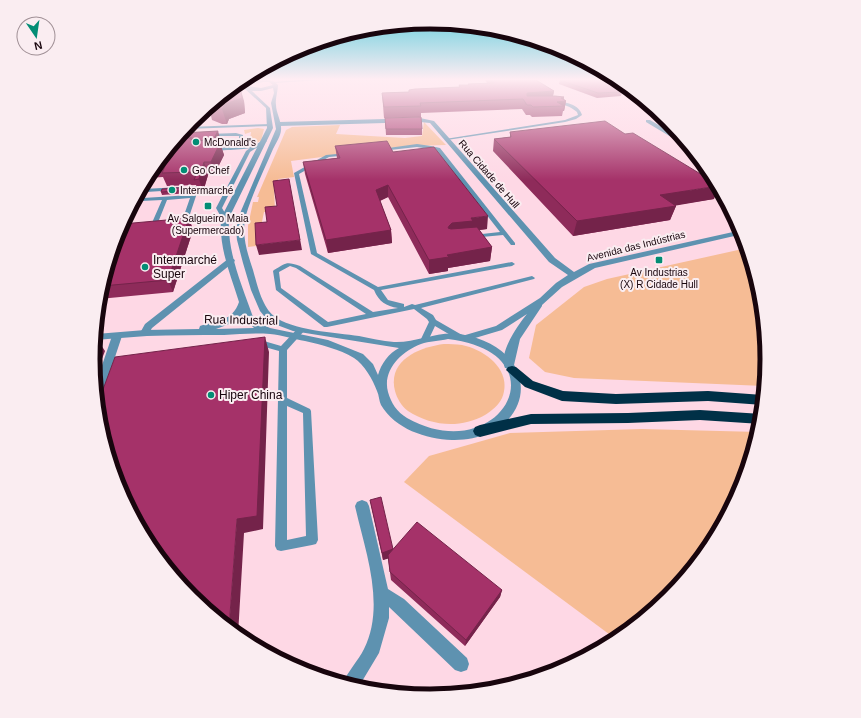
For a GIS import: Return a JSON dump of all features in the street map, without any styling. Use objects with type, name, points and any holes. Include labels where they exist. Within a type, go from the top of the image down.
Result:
[{"type":"highway","points":[[511,367],[529,384],[562,396],[616,399],[708,396],[758,400]]},
{"type":"highway","points":[[480,431],[531,419],[628,418],[700,415],[755,419]]},
{"type":"street","points":[[269,114],[271,125],[265,141],[225,218],[225,242],[249,318],[258,326],[270,331]]},
{"type":"street","points":[[276,114],[279,124]]},
{"type":"street","name":"Rua Cidade de Hull","points":[[279,124],[420,120],[432,122],[556,265],[574,275]]},
{"type":"street","points":[[648,121],[674,136]]},
{"type":"street","name":"Rua Industrial","points":[[279,124],[279,129],[240,223],[240,232],[246,259],[263,309],[268,316],[298,333],[328,343],[359,356],[369,367],[380,389]]},
{"type":"street","name":"Avenida das Indústrias","points":[[511,367],[511,348],[515,336],[543,300],[559,285],[574,275],[598,265],[735,234]]},
{"type":"street","points":[[145,333],[148,326],[231,261]]},
{"type":"street","name":"Rua Industrial","points":[[175,332],[211,327],[230,321],[242,309],[244,300]]},
{"type":"street","name":"Avenida das Indústrias","points":[[462,338],[499,328],[543,300]]},
{"type":"street","name":"Rua Industrial","points":[[101,337],[145,333],[270,331],[395,345],[412,343]]},
{"type":"street","points":[[101,383],[117,336]]},
{"type":"street","points":[[436,337],[462,338],[491,348],[511,367],[516,379],[516,389],[515,399],[510,408],[498,421],[480,431],[452,436],[422,432],[409,426],[398,418],[386,404],[380,389],[381,378],[388,362],[401,350],[412,343],[436,337]]},
{"type":"street","points":[[353,680],[371,653],[381,618],[382,594],[362,506]]},
{"type":"street","points":[[382,594],[399,604],[461,664]]},
{"type":"lane","points":[[447,139],[565,121],[575,118],[580,115],[580,114]]},
{"type":"lane","points":[[195,128],[271,125]]},
{"type":"lane","points":[[205,135],[241,135],[241,146],[251,148]]},
{"type":"lane","points":[[203,150],[240,147],[251,148],[265,141]]},
{"type":"lane","points":[[374,151],[421,146],[438,148],[513,244]]},
{"type":"lane","points":[[169,224],[225,218],[219,208],[251,148]]},
{"type":"lane","points":[[351,154],[328,156],[296,173],[314,254],[377,289],[512,264]]},
{"type":"lane","points":[[147,191],[196,187],[184,223]]},
{"type":"lane","points":[[142,200],[193,196]]},
{"type":"lane","points":[[154,225],[165,198]]},
{"type":"lane","points":[[147,226],[162,225]]},
{"type":"lane","points":[[128,228],[140,226]]},
{"type":"lane","points":[[467,238],[504,232]]},
{"type":"lane","points":[[372,315],[298,267],[289,264],[276,270],[278,289],[327,325],[415,307],[532,278]]},
{"type":"lane","points":[[377,289],[381,300],[391,305],[415,307],[430,316],[433,322],[462,338]]},
{"type":"lane","points":[[425,339],[433,322]]},
{"type":"lane","points":[[283,400],[308,411],[312,540],[281,546],[283,349],[298,333]]},
{"type":"lane","points":[[249,343],[256,342],[283,349]]},
{"type":"shaded area","points":[[424,122],[446,145],[407,146],[291,161],[294,177],[278,179],[280,189],[274,189],[275,211],[264,212],[257,246],[248,247],[248,226],[253,202],[258,202],[259,197],[257,197],[286,130],[292,127],[340,125],[336,134],[405,138],[422,136]]},
{"type":"shaded area","points":[[258,128],[264,129],[261,141],[250,145],[244,143],[250,140],[251,132],[245,134],[244,130]]},
{"type":"shaded area","points":[[741,249],[749,274],[758,316],[760,337],[760,386],[574,378],[545,372],[529,358],[536,325],[584,287],[607,279]]},
{"type":"shaded area","points":[[444,344],[462,345],[480,352],[495,363],[501,371],[504,379],[504,388],[501,401],[485,415],[456,424],[436,423],[408,411],[400,402],[395,391],[394,380],[396,371],[401,363],[416,352],[425,348]]},
{"type":"shaded area","points":[[642,429],[752,432],[743,465],[735,485],[716,524],[705,542],[679,577],[664,592],[631,621],[611,635],[404,482],[429,456],[510,433]]},
{"type":"building","points":[[421,117],[422,129],[386,129],[385,118]]},
{"type":"building","points":[[605,121],[625,134],[633,133],[706,177],[712,187],[660,195],[676,206],[577,221],[494,139],[511,137],[510,132]]},
{"type":"building","points":[[218,131],[213,140],[197,141],[192,138],[186,138],[190,133]]},
{"type":"building","points":[[185,138],[194,141],[208,140],[207,143],[220,143],[211,162],[204,162],[199,179],[194,180],[196,175],[194,172],[162,173],[166,164],[165,164]]},
{"type":"building","points":[[387,141],[393,152],[434,147],[488,216],[471,218],[473,221],[452,223],[448,228],[477,227],[492,247],[447,255],[449,257],[429,260],[388,185],[376,190],[391,230],[326,240],[303,162],[340,158],[335,146]]},
{"type":"building","points":[[289,179],[300,240],[256,245],[255,223],[267,222],[265,207],[277,206],[273,181]]},
{"type":"building","points":[[190,187],[189,190],[161,192],[162,189]]},
{"type":"building","name":"Intermarché Super","points":[[189,218],[168,280],[109,285],[118,253],[130,223]]},
{"type":"building","points":[[265,337],[257,516],[237,519],[230,621],[182,577],[169,560],[145,524],[126,485],[112,444],[102,392],[115,357]]},
{"type":"building","points":[[381,497],[393,549],[382,553],[370,500]]},
{"type":"building","points":[[417,522],[502,590],[466,640],[390,572],[388,555]]},
{"type":"place","name":"McDonald's","points":[[196,142]]},
{"type":"place","name":"Go Chef","points":[[184,170]]},
{"type":"place","name":"Intermarché","points":[[172,190]]},
{"type":"place","name":"Av Salgueiro Maia (Supermercado)","points":[[208,206]]},
{"type":"place","name":"Av Industrias (X) R Cidade Hull","points":[[659,260]]},
{"type":"place","name":"Intermarché Super","points":[[145,267]]},
{"type":"place","name":"Hiper China","points":[[211,395]]}]
